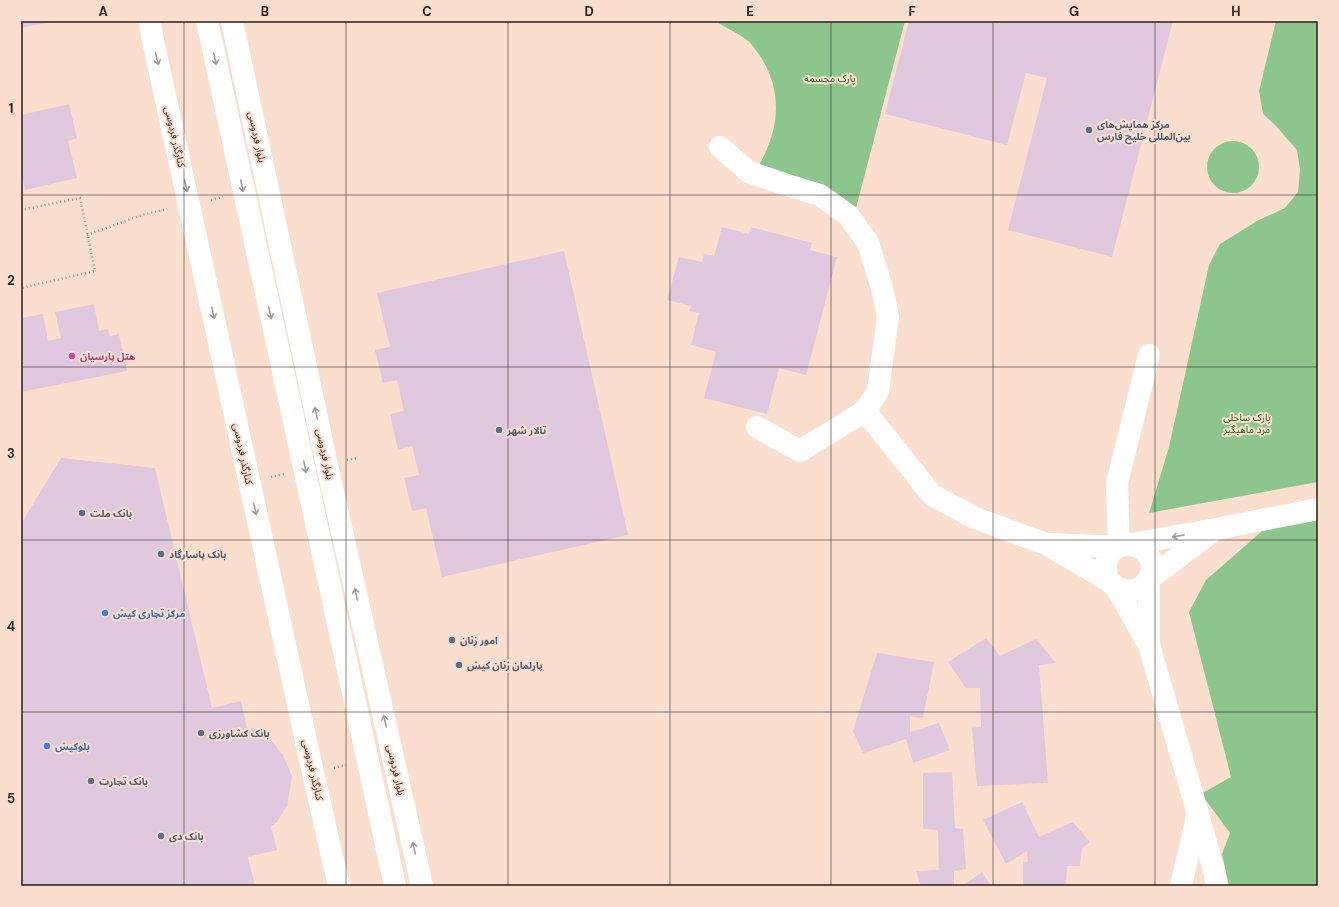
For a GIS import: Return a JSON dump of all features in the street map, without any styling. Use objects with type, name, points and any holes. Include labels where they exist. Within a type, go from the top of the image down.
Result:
[{"type":"street","name":"کنارگذر فردوسی","points":[[150,21],[239,437],[339,886]]},
{"type":"street","points":[[207,21],[305,469],[366,761],[395,886]]},
{"type":"street","name":"بلوار فردوسی","points":[[232,21],[327,465],[422,886]]},
{"type":"street","points":[[720,147],[749,172],[820,195],[848,215],[868,243],[882,288],[888,317],[878,392],[864,411],[800,451],[757,427]]},
{"type":"street","points":[[1123,546],[1117,483],[1149,355]]},
{"type":"street","points":[[864,411],[932,495],[975,518],[1046,544],[1122,590],[1130,591],[1138,589],[1216,529]]},
{"type":"street","points":[[1216,886],[1215,875],[1149,645],[1112,584],[1106,573],[1105,565],[1112,551],[1123,546],[1318,509]]},
{"type":"street","points":[[1046,544],[1134,545],[1146,552],[1152,566],[1149,580],[1149,645]]},
{"type":"street","points":[[1181,886],[1198,814]]},
{"type":"path","points":[[21,210],[80,198],[95,271],[21,288]]},
{"type":"path","points":[[87,235],[142,214]]},
{"type":"green space","name":"پارک مجسمه","points":[[716,21],[905,21],[856,208],[835,192],[818,185],[758,167],[770,141],[776,114],[776,100],[769,73],[762,59],[747,40]]},
{"type":"green space","name":"پارک ساحلی مرد ماهیگیر","points":[[1276,21],[1318,21],[1318,482],[1149,513],[1169,447],[1209,265],[1220,244],[1257,221],[1285,208],[1298,192],[1300,170],[1297,150],[1276,126],[1263,114],[1259,91]]},
{"type":"green space","points":[[1233,141],[1247,145],[1255,153],[1259,167],[1255,181],[1247,189],[1233,193],[1219,189],[1211,181],[1207,167],[1211,153],[1219,145]]},
{"type":"green space","points":[[1318,517],[1318,886],[1229,886],[1222,854],[1230,833],[1201,794],[1231,777],[1189,612],[1206,580],[1269,525]]},
{"type":"building","points":[[21,21],[51,21],[51,22],[21,28]]},
{"type":"building","name":"مرکز همایش‌های بین‌المللی خلیج فارس","points":[[909,21],[1173,21],[1112,257],[1008,230],[1047,78],[1026,73],[1007,145],[885,114]]},
{"type":"building","points":[[69,104],[77,138],[68,141],[77,178],[25,190],[21,173],[21,115]]},
{"type":"building","points":[[722,227],[749,234],[751,227],[812,243],[810,250],[837,257],[806,375],[779,368],[767,414],[704,398],[716,352],[691,345],[699,313],[689,311],[691,306],[667,300],[679,257],[702,262],[704,254],[714,256]]},
{"type":"building","name":"تالار شهر","points":[[564,251],[628,535],[442,577],[426,508],[412,511],[404,478],[419,475],[412,446],[398,450],[390,414],[404,411],[397,380],[383,383],[375,350],[390,347],[377,293]]},
{"type":"building","name":"هتل پارسیان","points":[[94,304],[99,331],[108,329],[110,336],[119,334],[127,371],[21,392],[21,318],[43,314],[48,341],[61,338],[55,312]]},
{"type":"building","name":"مرکز تجاری کیش","points":[[61,458],[155,468],[212,708],[241,701],[247,728],[255,730],[271,740],[283,755],[292,776],[287,806],[277,822],[271,827],[277,850],[248,857],[255,886],[21,886],[21,524]]},
{"type":"building","points":[[986,638],[1000,656],[1036,639],[1056,663],[1039,665],[1048,783],[977,786],[972,728],[981,727],[980,688],[966,688],[948,662]]},
{"type":"building","points":[[877,653],[934,662],[923,718],[910,716],[910,732],[939,723],[950,750],[913,763],[906,739],[863,753],[853,731]]},
{"type":"building","points":[[952,772],[955,828],[963,829],[966,869],[954,871],[954,886],[921,886],[916,871],[939,870],[938,830],[923,829],[923,773]]},
{"type":"building","points":[[1022,802],[1039,837],[1073,822],[1090,842],[1082,848],[1080,866],[1067,866],[1066,886],[1023,886],[1023,862],[1028,862],[1027,851],[1006,864],[983,820]]},
{"type":"building","points":[[982,872],[991,886],[962,886]]},
{"type":"place","name":"مرکز همایش‌های بین‌المللی خلیج فارس","points":[[1089,130]]},
{"type":"place","name":"هتل پارسیان","points":[[72,356]]},
{"type":"place","name":"تالار شهر","points":[[499,430]]},
{"type":"place","name":"بانک ملت","points":[[82,513]]},
{"type":"place","name":"بانک پاسارگاد","points":[[161,554]]},
{"type":"place","name":"مرکز تجاری کیش","points":[[105,613]]},
{"type":"place","name":"امور زنان","points":[[452,640]]},
{"type":"place","name":"پارلمان زنان کیش","points":[[459,665]]},
{"type":"place","name":"بانک کشاورزی","points":[[201,733]]},
{"type":"place","name":"بلوکیش","points":[[47,746]]},
{"type":"place","name":"بانک تجارت","points":[[91,781]]},
{"type":"place","name":"بانک دی","points":[[161,836]]}]
